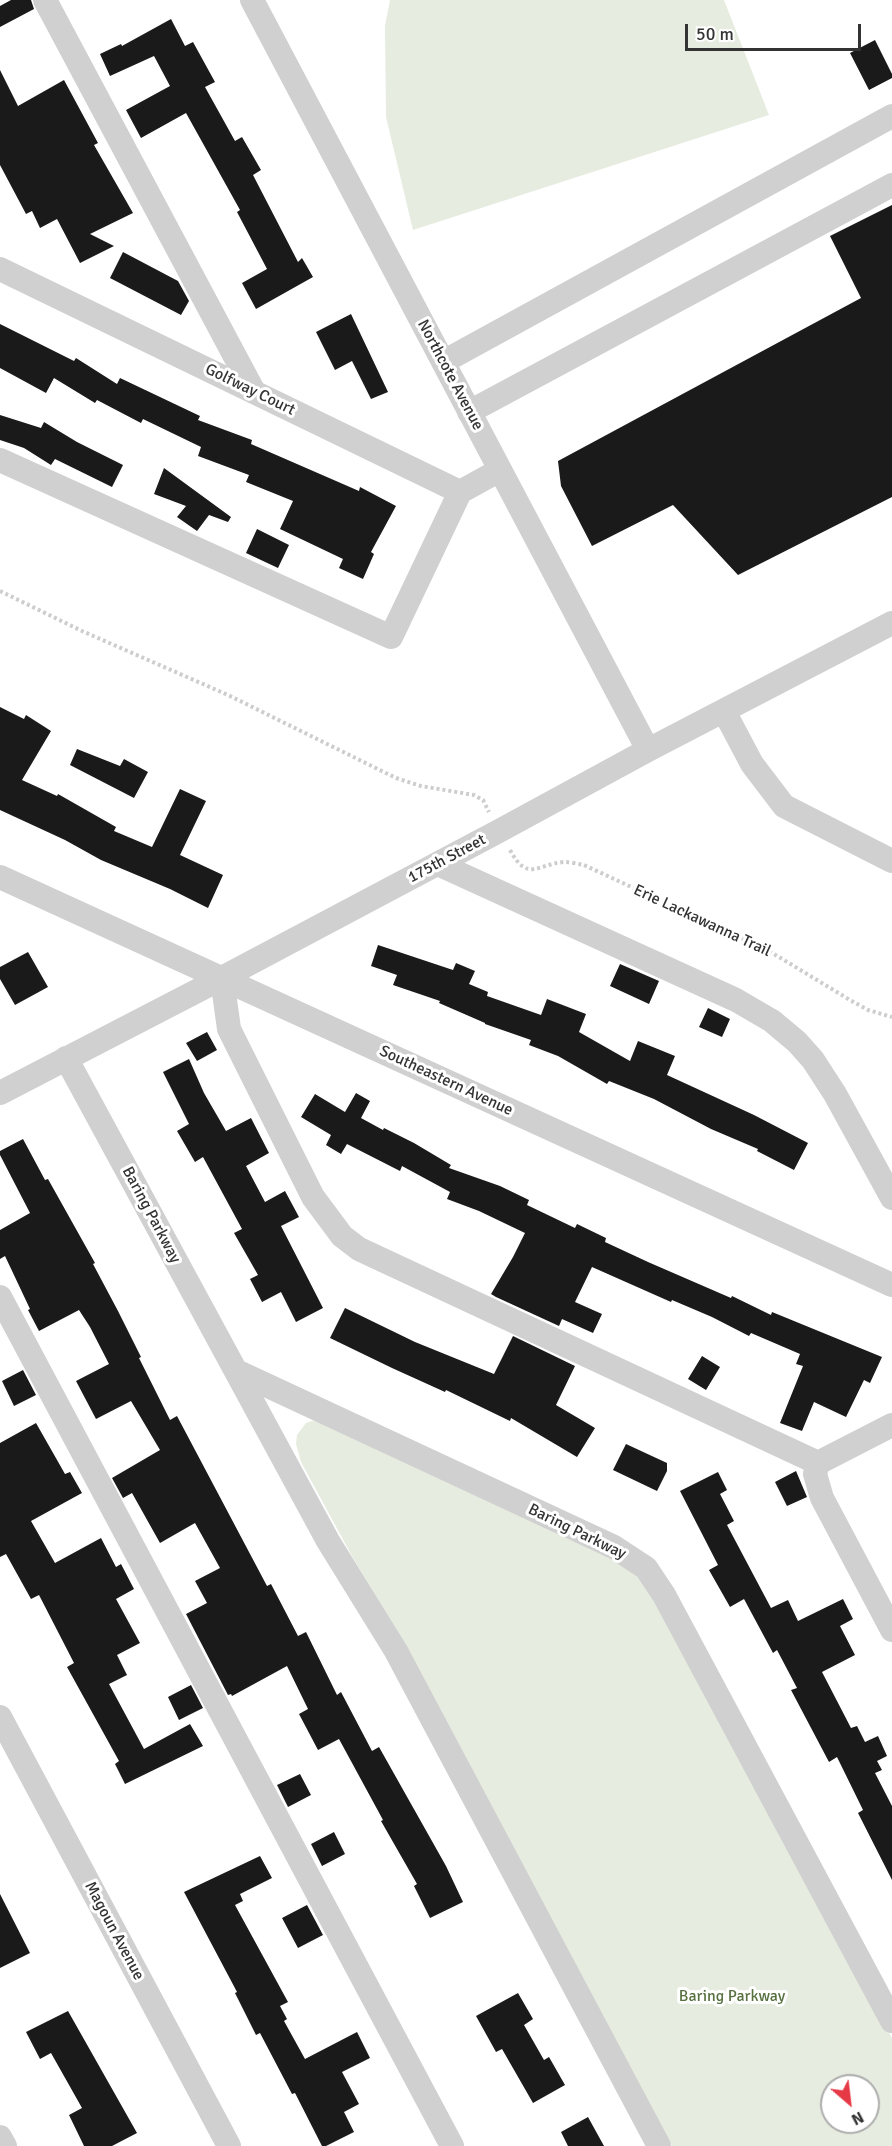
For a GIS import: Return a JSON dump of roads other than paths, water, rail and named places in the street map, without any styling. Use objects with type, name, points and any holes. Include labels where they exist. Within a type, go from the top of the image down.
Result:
[{"type":"street","points":[[45,0],[254,392]]},
{"type":"street","name":"Northcote Avenue","points":[[252,0],[648,750]]},
{"type":"street","points":[[443,362],[892,116]]},
{"type":"street","points":[[469,412],[892,185]]},
{"type":"street","name":"Golfway Court","points":[[0,269],[460,492]]},
{"type":"street","points":[[0,460],[391,637],[460,492],[500,470]]},
{"type":"street","name":"175th Street","points":[[0,1093],[892,623]]},
{"type":"street","points":[[724,711],[752,764],[784,806],[892,861]]},
{"type":"street","points":[[438,864],[736,1000],[772,1021],[797,1042],[813,1060],[835,1094],[892,1198]]},
{"type":"street","name":"Southeastern Avenue","points":[[0,877],[892,1285]]},
{"type":"street","points":[[222,978],[230,1029],[313,1197],[342,1236],[359,1249],[818,1463]]},
{"type":"street","name":"Baring Parkway","points":[[66,1058],[328,1540],[396,1652],[659,2146]]},
{"type":"street","points":[[0,1297],[452,2146]]},
{"type":"street","name":"Baring Parkway","points":[[236,1371],[614,1547],[646,1568],[664,1595],[892,2021]]},
{"type":"street","points":[[892,1425],[818,1463],[815,1474],[822,1498],[892,1630]]},
{"type":"street","name":"Magoun Avenue","points":[[0,1717],[229,2146]]},
{"type":"street","points":[[0,2137],[5,2146]]}]
